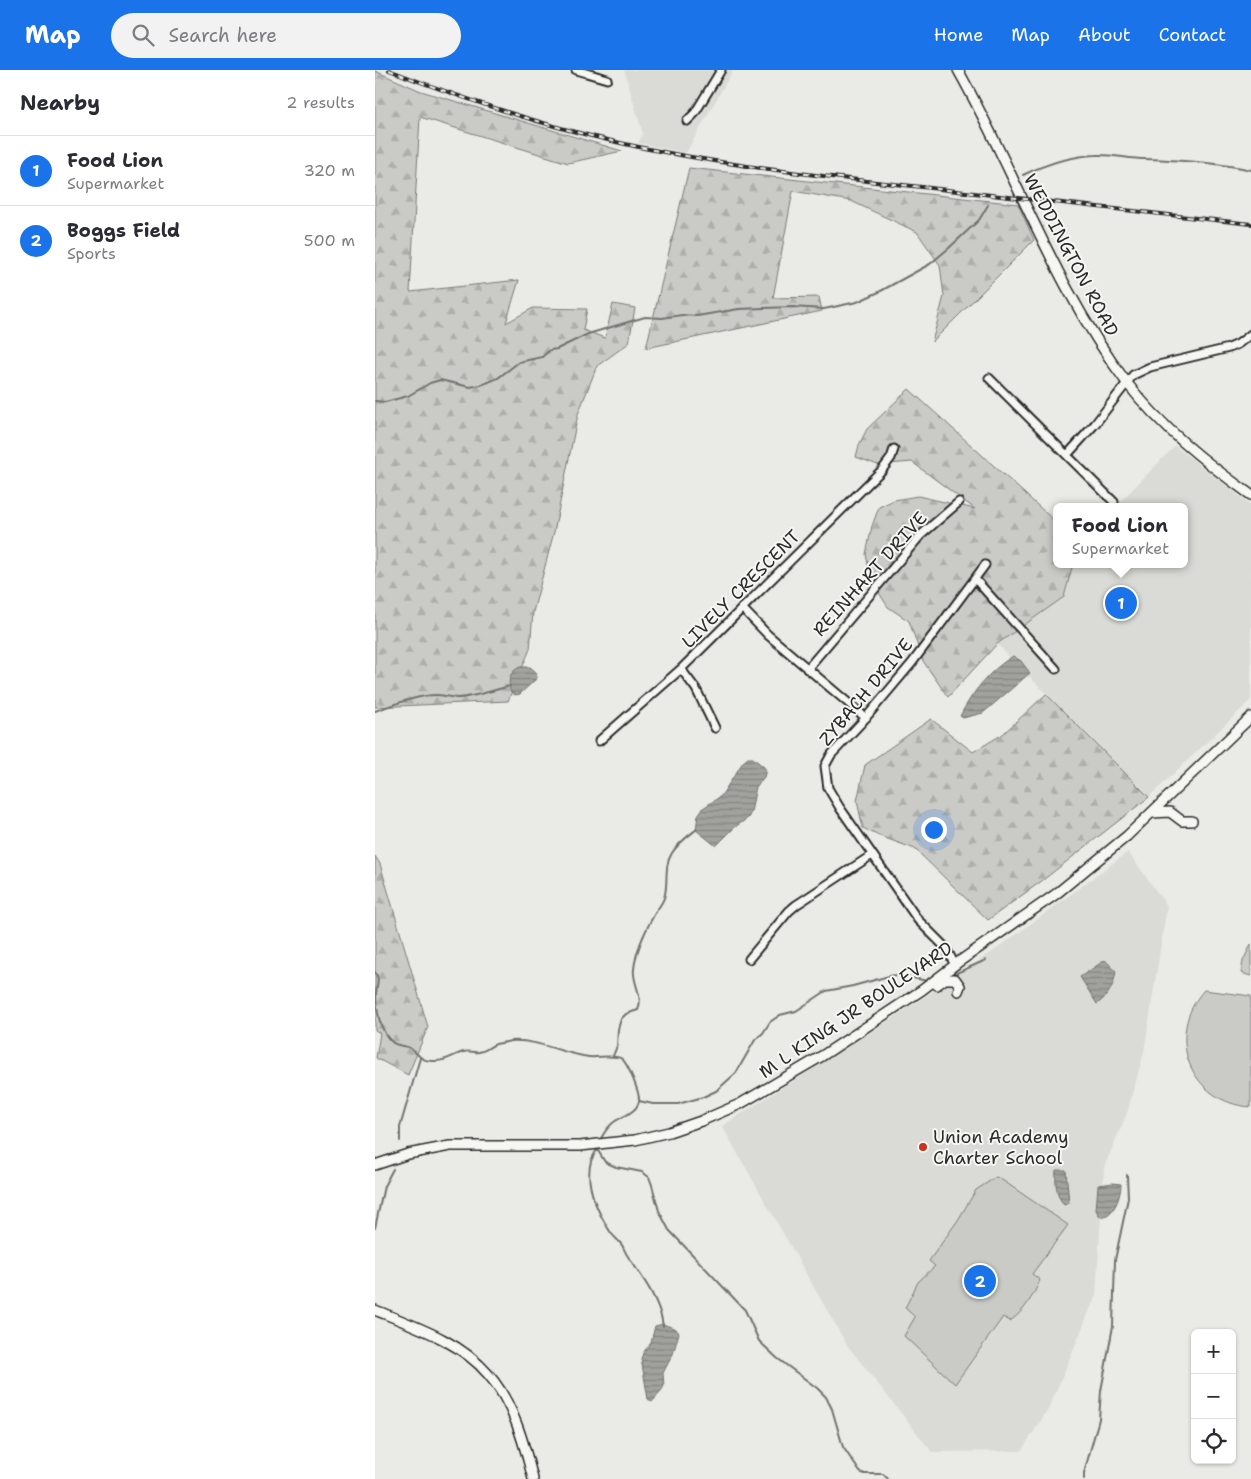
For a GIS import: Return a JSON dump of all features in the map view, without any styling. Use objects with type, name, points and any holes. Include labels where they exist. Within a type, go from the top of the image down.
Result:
[{"type":"main road","name":"WEDDINGTON ROAD","points":[[958,70],[1071,296],[1101,348],[1128,384],[1183,442],[1216,470],[1251,495]]},
{"type":"main road","name":"M L KING JR BOULEVARD","points":[[375,1165],[408,1154],[449,1146],[580,1146],[635,1140],[669,1132],[701,1121],[740,1104],[822,1056],[922,990],[1056,894],[1107,853],[1251,718]]},
{"type":"main road","points":[[1152,812],[1170,812],[1182,821],[1192,821]]},
{"type":"main road","points":[[822,1056],[845,1046],[945,979],[955,979],[960,986],[958,991]]},
{"type":"main road","points":[[375,1310],[417,1327],[447,1343],[474,1361],[488,1374],[502,1394],[513,1417],[533,1479]]},
{"type":"street","points":[[576,70],[607,79]]},
{"type":"street","points":[[687,121],[695,113],[721,70]]},
{"type":"street","points":[[1067,455],[1128,384],[1133,375],[1186,358],[1229,348],[1251,334]]},
{"type":"street","points":[[989,378],[1114,502]]},
{"type":"street","name":"LIVELY CRESCENT","points":[[599,741],[681,669],[882,470],[891,458],[894,449]]},
{"type":"street","name":"REINHART DRIVE","points":[[807,669],[921,535],[959,502]]},
{"type":"street","name":"ZYBACH DRIVE","points":[[955,965],[947,948],[918,920],[827,788],[825,766],[831,755],[866,718],[912,662],[985,565]]},
{"type":"street","points":[[975,579],[1056,669]]},
{"type":"street","points":[[742,608],[768,635],[866,718]]},
{"type":"street","points":[[681,669],[696,689],[715,728]]},
{"type":"street","points":[[749,959],[796,904],[872,855]]},
{"type":"shaded area","points":[[624,70],[733,70],[686,153],[638,143],[643,134]]},
{"type":"shaded area","points":[[1175,446],[1251,505],[1251,700],[1149,797],[997,644],[1064,597],[1072,568],[1188,568],[1188,503],[1119,503]]},
{"type":"shaded area","points":[[1013,656],[1021,661],[1030,673],[983,713],[963,718],[960,716],[982,682],[996,668]]},
{"type":"shaded area","points":[[520,667],[530,667],[536,672],[537,678],[520,694],[515,695],[510,691],[509,680],[511,674]]},
{"type":"shaded area","points":[[748,758],[753,758],[764,767],[766,770],[764,777],[756,787],[748,818],[735,827],[716,846],[696,830],[698,815],[703,808],[721,796],[743,762]]},
{"type":"shaded area","name":"Union Academy Charter School","points":[[1128,852],[1167,906],[1144,1052],[1127,1113],[1104,1167],[1096,1295],[1049,1408],[1021,1451],[932,1452],[847,1345],[722,1126],[902,1012],[998,948]]},
{"type":"shaded area","points":[[1105,960],[1116,971],[1108,994],[1097,1004],[1080,977]]},
{"type":"shaded area","points":[[1056,1170],[1066,1170],[1069,1203],[1064,1205],[1057,1189]]},
{"type":"shaded area","points":[[1121,1184],[1118,1200],[1109,1214],[1100,1217],[1096,1210],[1098,1185]]},
{"type":"shaded area","points":[[663,1324],[676,1329],[679,1333],[673,1354],[663,1373],[664,1386],[652,1402],[648,1399],[641,1359],[651,1342],[655,1326]]},
{"type":"green space","points":[[375,71],[421,91],[622,151],[568,163],[420,117],[410,292],[519,280],[506,323],[533,308],[587,309],[583,330],[605,338],[613,304],[635,308],[629,343],[597,366],[578,414],[554,532],[533,612],[530,649],[508,701],[375,707]]},
{"type":"green space","points":[[689,168],[1018,204],[1034,240],[932,342],[944,296],[940,265],[917,232],[851,201],[793,191],[773,298],[819,297],[822,311],[646,348]]},
{"type":"green space","points":[[909,389],[1053,519],[1053,568],[1072,568],[1064,597],[997,644],[948,697],[923,661],[909,621],[888,607],[871,580],[866,554],[872,526],[879,507],[894,500],[918,496],[975,509],[912,462],[878,465],[856,457],[859,445],[867,429]]},
{"type":"green space","points":[[1046,694],[1149,797],[1043,880],[988,920],[915,849],[863,828],[857,801],[865,765],[931,719],[973,752],[1003,734]]},
{"type":"green space","points":[[375,856],[380,864],[428,1027],[408,1075],[376,1058],[380,1033],[375,1030]]},
{"type":"green space","points":[[1251,944],[1251,976],[1241,973],[1243,961]]},
{"type":"green space","points":[[1204,990],[1251,996],[1251,1107],[1230,1103],[1212,1093],[1199,1080],[1190,1064],[1185,1046],[1186,1027],[1192,1008]]},
{"type":"green space","points":[[996,1177],[1068,1225],[1032,1274],[1040,1280],[1028,1303],[1010,1321],[1003,1317],[955,1384],[904,1336],[915,1317],[905,1308],[918,1282],[935,1266],[929,1261],[958,1220],[976,1190]]},
{"type":"waterway","points":[[1023,175],[1058,161],[1096,155],[1198,162],[1251,170]]},
{"type":"waterway","points":[[375,401],[385,402],[408,396],[430,383],[440,380],[470,387],[481,385],[498,378],[519,362],[542,357],[550,350],[557,349],[588,334],[645,317],[697,316],[739,309],[792,307],[824,309],[857,302],[930,264],[979,220],[988,205]]},
{"type":"waterway","points":[[375,711],[423,696],[443,695],[463,698],[510,686]]},
{"type":"waterway","points":[[613,1056],[617,1046],[618,1029],[621,1019],[626,1014],[638,1010],[640,1000],[634,974],[635,962],[644,934],[664,898],[669,858],[677,846],[697,829]]},
{"type":"waterway","points":[[952,975],[986,960]]},
{"type":"waterway","points":[[375,972],[378,979],[376,993],[379,1020],[384,1032],[394,1044],[410,1048],[421,1058],[440,1061],[466,1051],[477,1052],[496,1044],[521,1041],[589,1057],[611,1056],[622,1059],[638,1092],[638,1105],[609,1126],[600,1140]]},
{"type":"waterway","points":[[639,1101],[653,1104],[678,1104],[716,1091],[736,1073],[755,1040],[763,1033],[770,1022],[780,1015],[796,1011],[826,991],[897,975],[928,981]]},
{"type":"waterway","points":[[400,1141],[400,1127],[420,1058]]},
{"type":"waterway","points":[[598,1147],[589,1170],[593,1199],[611,1233],[622,1245],[650,1290],[663,1326]]},
{"type":"waterway","points":[[597,1149],[605,1162],[616,1167],[642,1172],[649,1177],[659,1211],[669,1230],[745,1310],[759,1341],[777,1358],[826,1397],[832,1409],[843,1447],[860,1472],[865,1474],[883,1474],[888,1479]]},
{"type":"waterway","points":[[375,1228],[384,1186],[393,1169]]},
{"type":"waterway","points":[[1084,1479],[1099,1419],[1101,1391],[1113,1326],[1115,1260],[1128,1198],[1127,1175]]},
{"type":"railway","points":[[389,70],[473,101],[530,119],[616,142],[692,157],[807,174],[1251,224]]},
{"type":"place","name":"Food Lion","points":[[1121,603]]},
{"type":"place","name":"Union Academy Charter School","points":[[923,1147]]},
{"type":"place","name":"Boggs Field","points":[[980,1281]]}]
